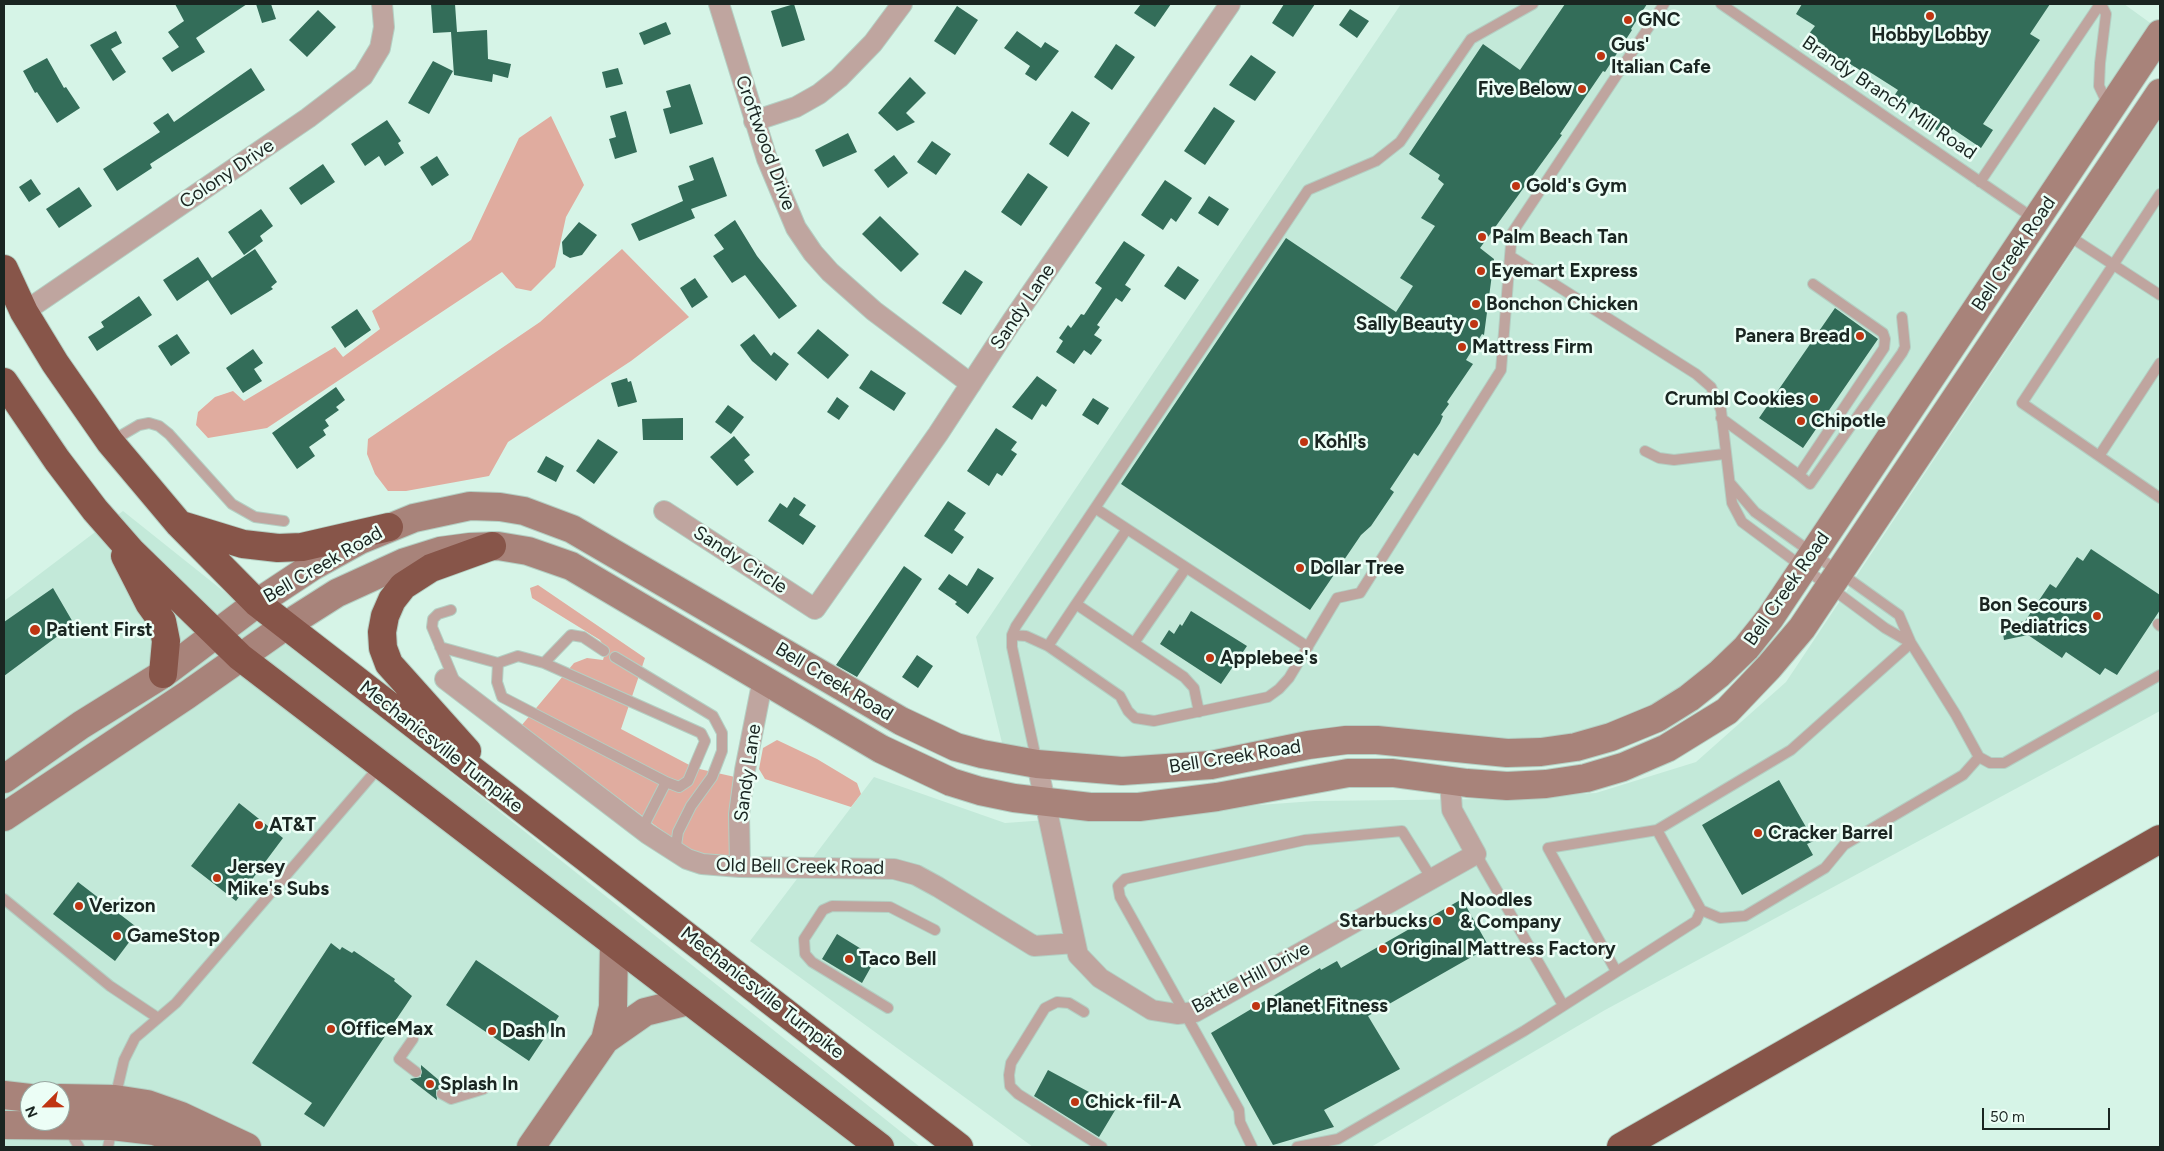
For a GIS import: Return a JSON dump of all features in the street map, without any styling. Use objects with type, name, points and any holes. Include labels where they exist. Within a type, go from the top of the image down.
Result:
[{"type":"highway","name":"Mechanicsville Turnpike","points":[[4,269],[24,312],[69,384],[110,442],[179,524],[257,603],[284,626],[893,1094],[959,1147]]},
{"type":"highway","points":[[4,382],[57,460],[111,528],[240,657],[880,1147]]},
{"type":"highway","points":[[179,524],[244,544],[278,548],[302,547],[389,527]]},
{"type":"highway","points":[[111,528],[149,603],[162,620],[166,641],[163,674]]},
{"type":"highway","points":[[492,546],[431,568],[403,586],[392,600],[385,616],[382,632],[383,648],[389,664],[399,676],[517,806]]},
{"type":"highway","points":[[1621,1147],[2160,839]]},
{"type":"highway","points":[[772,1065],[869,1147]]},
{"type":"highway","points":[[893,1094],[967,1147]]},
{"type":"main road","name":"Bell Creek Road","points":[[4,779],[81,725],[163,674],[257,603],[337,552],[389,527],[414,518],[470,506],[500,507],[549,519],[598,542],[901,721],[932,737],[982,754],[1037,764],[1122,771],[1211,764],[1308,745],[1354,740],[1416,743],[1472,751],[1541,752],[1576,747],[1637,727],[1657,718],[1697,692],[1719,674],[1746,648],[1770,618],[2037,221],[2160,34]]},
{"type":"main road","name":"Bell Creek Road","points":[[4,817],[284,626],[337,593],[405,562],[440,551],[492,546],[528,551],[571,566],[881,749],[951,782],[980,791],[1046,803],[1090,807],[1139,807],[1172,804],[1348,773],[1393,773],[1506,786],[1546,784],[1586,778],[1623,767],[1667,748],[1727,711],[1770,667],[1802,628],[2160,93]]},
{"type":"main road","points":[[605,1040],[613,1007],[614,944]]},
{"type":"main road","points":[[531,1147],[605,1040],[645,1012],[689,1000]]},
{"type":"main road","points":[[4,1096],[20,1097]]},
{"type":"main road","points":[[70,1102],[113,1119],[200,1147]]},
{"type":"main road","points":[[4,1125],[73,1136],[147,1104],[181,1116],[247,1147]]},
{"type":"street","name":"Colony Drive","points":[[24,312],[308,118],[363,76],[380,48],[384,27],[382,4]]},
{"type":"street","name":"Croftwood Drive","points":[[719,4],[754,121],[781,196],[796,228],[813,253],[830,272],[916,345],[971,384]]},
{"type":"street","points":[[754,121],[796,107],[819,94],[839,78],[872,42],[902,4]]},
{"type":"street","name":"Sandy Lane","points":[[814,609],[971,384],[1230,4]]},
{"type":"street","name":"Sandy Circle","points":[[664,511],[814,609]]},
{"type":"street","name":"Sandy Lane","points":[[740,867],[740,805],[763,679]]},
{"type":"street","name":"Old Bell Creek Road","points":[[451,683],[642,830],[675,853],[702,864],[740,867],[894,869],[916,875],[938,886],[1034,946],[1076,943]]},
{"type":"street","name":"Battle Hill Drive","points":[[1037,764],[1078,955],[1100,978],[1152,1010],[1172,1014],[1195,1012],[1476,854]]},
{"type":"street","points":[[1450,780],[1452,810],[1476,854]]},
{"type":"lane","points":[[1037,764],[1012,647],[1012,636],[1016,626],[1308,190],[1376,161],[1400,142],[1471,38],[1533,4]]},
{"type":"lane","points":[[1012,636],[1026,636],[1048,646],[1120,696],[1128,711],[1136,718],[1154,721],[1268,697],[1289,678],[1338,598],[1360,593],[1501,370],[1512,233],[1664,4]]},
{"type":"lane","name":"Brandy Branch Mill Road","points":[[1721,4],[2037,221]]},
{"type":"lane","points":[[1980,182],[2100,4],[2106,14],[2099,86],[2110,110]]},
{"type":"lane","points":[[2160,194],[2022,403],[2160,498]]},
{"type":"lane","points":[[2066,233],[2160,295]]},
{"type":"lane","points":[[1510,256],[1696,374],[1711,387],[1721,410],[1727,480],[1732,503],[1742,522],[1809,560],[1834,579],[1899,615],[1911,643],[1979,757],[1990,763],[2004,763],[2160,675]]},
{"type":"lane","points":[[1800,475],[1884,348],[1885,339],[1883,333],[1812,284]]},
{"type":"lane","points":[[1721,418],[1810,484],[1902,353],[1905,347],[1902,317]]},
{"type":"lane","points":[[2099,456],[2160,363]]},
{"type":"lane","points":[[110,442],[139,425],[149,423],[159,426],[169,434],[232,504],[255,517],[284,521]]},
{"type":"lane","points":[[1645,451],[1659,458],[1674,460],[1724,454]]},
{"type":"lane","points":[[1727,480],[1748,505],[1809,560],[1834,579],[1885,628],[1911,643]]},
{"type":"lane","points":[[1095,508],[1308,647]]},
{"type":"lane","points":[[1048,646],[1127,529]]},
{"type":"lane","points":[[1134,643],[1186,568]]},
{"type":"lane","points":[[1076,604],[1184,677],[1194,688],[1199,712]]},
{"type":"lane","points":[[451,610],[438,614],[433,620],[432,627],[451,683]]},
{"type":"lane","points":[[544,664],[571,635],[583,637],[604,650]]},
{"type":"lane","points":[[1616,971],[1548,848],[1657,830],[1791,750],[1911,643]]},
{"type":"lane","points":[[440,647],[498,663],[518,656],[544,664],[702,733],[705,741],[688,782],[679,787],[666,782],[502,696],[497,682],[498,663]]},
{"type":"lane","points":[[615,658],[713,716],[722,733],[722,751],[712,777],[691,806],[678,832],[675,853]]},
{"type":"lane","points":[[1657,830],[1701,910],[1720,918],[1745,916],[1825,868],[1844,845],[1963,775],[1979,757]]},
{"type":"lane","points":[[113,1119],[119,1076],[128,1049],[135,1038],[176,1003],[381,765]]},
{"type":"lane","points":[[642,830],[666,782]]},
{"type":"lane","points":[[1252,1147],[1240,1122],[1238,1110],[1186,1013],[1120,897],[1118,886],[1124,880],[1305,840],[1402,831],[1432,879]]},
{"type":"lane","points":[[1476,854],[1564,1005]]},
{"type":"lane","points":[[4,899],[110,986],[158,1018]]},
{"type":"lane","points":[[888,1008],[812,962],[805,954],[804,939],[823,910],[832,906],[890,906],[935,930]]},
{"type":"lane","points":[[1297,1147],[1338,1139],[1564,1005],[1696,921],[1701,910]]},
{"type":"lane","points":[[1084,1012],[1070,1003],[1057,1002],[1045,1008],[1011,1063],[1010,1086],[1018,1094],[1102,1147]]},
{"type":"lane","points":[[413,1039],[399,1059],[416,1072]]},
{"type":"lane","points":[[442,1094],[451,1099],[484,1089]]},
{"type":"shaded area","points":[[1401,4],[2124,4],[2160,30],[1746,648],[1611,737],[1416,743],[1249,757],[1006,759],[976,637]]},
{"type":"shaded area","points":[[551,116],[584,185],[566,217],[555,267],[531,291],[516,288],[502,272],[267,428],[208,438],[196,425],[198,412],[215,397],[233,391],[244,401],[335,347],[343,357],[380,329],[372,311],[471,240],[519,138]]},
{"type":"shaded area","points":[[2160,120],[2160,711],[1605,1010],[1371,1147],[1033,1147],[750,941],[874,777],[1005,823],[1315,801],[1492,799],[1596,793],[1696,762],[1786,682]]},
{"type":"shaded area","points":[[622,249],[689,317],[631,361],[508,442],[489,476],[406,491],[388,491],[375,474],[367,454],[368,439],[540,322]]},
{"type":"shaded area","points":[[123,511],[920,1147],[4,1147],[4,601]]},
{"type":"shaded area","points":[[538,585],[645,658],[621,729],[695,768],[735,777],[731,853],[727,858],[721,859],[691,852],[521,726],[574,663],[587,658],[603,660],[606,649],[600,640],[532,598],[530,588]]},
{"type":"shaded area","points":[[777,740],[817,759],[857,783],[861,794],[851,807],[765,779],[759,769],[763,748]]},
{"type":"building","points":[[175,4],[247,4],[196,38],[205,52],[172,72],[162,58],[179,47],[168,32],[184,21]]},
{"type":"building","points":[[256,4],[271,4],[276,19],[262,23]]},
{"type":"building","points":[[431,4],[455,4],[457,32],[487,30],[488,59],[511,64],[508,78],[493,74],[492,82],[454,75],[451,32],[433,33]]},
{"type":"building","points":[[794,4],[805,40],[782,47],[771,11]]},
{"type":"building","points":[[1141,4],[1171,4],[1155,27],[1134,13]]},
{"type":"building","points":[[1284,4],[1315,4],[1293,37],[1272,23]]},
{"type":"building","points":[[1565,4],[1647,4],[1605,72],[1603,71],[1560,134],[1562,135],[1480,248],[1494,259],[1484,335],[1482,334],[1466,360],[1473,364],[1447,402],[1449,404],[1441,415],[1443,416],[1440,423],[1418,456],[1414,453],[1390,489],[1394,492],[1371,526],[1361,535],[1310,610],[1121,484],[1286,238],[1396,312],[1413,286],[1400,278],[1435,226],[1421,218],[1444,184],[1438,179],[1440,175],[1409,154],[1483,44],[1520,70]]},
{"type":"building","points":[[1802,4],[2050,4],[2030,34],[2040,40],[1983,124],[1993,130],[1981,148],[1953,129],[1947,137],[1932,127],[1937,119],[1911,102],[1907,109],[1892,99],[1898,90],[1865,69],[1863,72],[1847,62],[1845,65],[1823,50],[1825,46],[1808,35],[1815,26],[1796,14]]},
{"type":"building","points":[[957,6],[978,20],[955,55],[934,41]]},
{"type":"building","points":[[1350,9],[1369,21],[1357,38],[1339,25]]},
{"type":"building","points":[[318,10],[336,27],[307,57],[289,40]]},
{"type":"building","points":[[666,22],[671,34],[644,45],[639,33]]},
{"type":"building","points":[[116,31],[122,43],[111,49],[126,72],[113,81],[90,45]]},
{"type":"building","points":[[1017,31],[1041,48],[1045,42],[1059,51],[1036,81],[1025,74],[1030,66],[1004,48]]},
{"type":"building","points":[[1116,44],[1135,57],[1112,90],[1094,77]]},
{"type":"building","points":[[1251,55],[1276,72],[1255,101],[1229,85]]},
{"type":"building","points":[[47,58],[64,88],[66,87],[80,108],[57,123],[37,92],[35,93],[23,71]]},
{"type":"building","points":[[433,61],[453,71],[429,114],[408,103]]},
{"type":"building","points":[[251,68],[265,90],[150,164],[152,168],[117,191],[103,169],[160,132],[153,123],[168,113],[174,122]]},
{"type":"building","points":[[618,68],[623,84],[606,88],[602,72]]},
{"type":"building","points":[[910,77],[926,93],[906,113],[915,122],[897,131],[878,113]]},
{"type":"building","points":[[690,84],[703,124],[670,134],[663,109],[671,107],[666,91]]},
{"type":"building","points":[[1214,107],[1235,121],[1205,165],[1184,151]]},
{"type":"building","points":[[626,111],[637,152],[615,159],[609,139],[616,137],[610,116]]},
{"type":"building","points":[[1072,111],[1090,123],[1068,157],[1049,144]]},
{"type":"building","points":[[387,120],[401,141],[398,143],[404,153],[385,166],[379,156],[365,166],[351,144]]},
{"type":"building","points":[[848,133],[857,152],[823,167],[815,150]]},
{"type":"building","points":[[932,141],[951,154],[936,175],[917,162]]},
{"type":"building","points":[[894,155],[908,173],[888,188],[874,170]]},
{"type":"building","points":[[437,156],[449,175],[432,186],[420,167]]},
{"type":"building","points":[[713,157],[727,196],[691,209],[695,218],[639,241],[631,224],[683,201],[678,186],[694,180],[689,166]]},
{"type":"building","points":[[323,164],[335,182],[301,205],[289,188]]},
{"type":"building","points":[[1028,173],[1048,187],[1021,226],[1001,212]]},
{"type":"building","points":[[31,179],[41,194],[29,202],[19,187]]},
{"type":"building","points":[[1165,180],[1192,198],[1176,222],[1171,218],[1163,230],[1141,215]]},
{"type":"building","points":[[79,187],[92,206],[59,228],[46,209]]},
{"type":"building","points":[[1209,196],[1229,209],[1218,226],[1198,213]]},
{"type":"building","points":[[261,209],[273,226],[260,236],[263,241],[244,255],[228,232]]},
{"type":"building","points":[[880,216],[919,254],[901,272],[862,234]]},
{"type":"building","points":[[735,220],[757,256],[797,306],[779,319],[745,275],[732,283],[713,256],[724,249],[714,235]]},
{"type":"building","points":[[579,222],[597,235],[582,255],[570,258],[563,254],[562,242]]},
{"type":"building","points":[[1124,241],[1145,255],[1125,285],[1131,289],[1122,302],[1116,298],[1097,325],[1100,327],[1094,335],[1102,340],[1091,355],[1084,350],[1074,364],[1056,352],[1063,341],[1059,338],[1068,325],[1071,328],[1081,314],[1084,315],[1102,288],[1095,283]]},
{"type":"building","points":[[255,249],[277,282],[271,287],[273,289],[231,315],[208,280],[177,301],[163,280],[198,257],[212,278]]},
{"type":"building","points":[[1178,266],[1199,280],[1185,300],[1164,286]]},
{"type":"building","points":[[965,270],[983,282],[961,315],[942,303]]},
{"type":"building","points":[[695,278],[708,297],[692,308],[680,288]]},
{"type":"building","points":[[139,296],[152,315],[97,351],[88,337],[104,327],[101,322]]},
{"type":"building","points":[[1835,308],[1878,339],[1803,448],[1759,418]]},
{"type":"building","points":[[357,309],[371,330],[345,348],[331,327]]},
{"type":"building","points":[[818,329],[849,355],[828,379],[797,353]]},
{"type":"building","points":[[177,334],[190,353],[171,366],[158,346]]},
{"type":"building","points":[[754,334],[771,356],[774,352],[789,364],[776,381],[752,361],[740,345]]},
{"type":"building","points":[[253,349],[263,363],[254,369],[262,381],[243,393],[226,368]]},
{"type":"building","points":[[871,370],[906,393],[894,411],[859,388]]},
{"type":"building","points":[[1037,376],[1057,390],[1046,407],[1042,404],[1032,420],[1012,407]]},
{"type":"building","points":[[627,378],[628,382],[631,381],[637,402],[618,407],[611,383]]},
{"type":"building","points":[[336,387],[345,400],[336,407],[339,410],[325,420],[329,426],[323,430],[326,435],[309,447],[315,456],[297,469],[272,433]]},
{"type":"building","points":[[837,397],[849,406],[839,420],[827,412]]},
{"type":"building","points":[[1093,398],[1109,408],[1098,425],[1082,415]]},
{"type":"building","points":[[728,405],[744,417],[731,434],[715,422]]},
{"type":"building","points":[[683,418],[683,440],[643,440],[642,419]]},
{"type":"building","points":[[996,428],[1017,442],[1011,450],[1017,454],[1002,476],[997,473],[989,486],[967,471]]},
{"type":"building","points":[[734,436],[750,455],[744,460],[754,472],[737,486],[710,457]]},
{"type":"building","points":[[598,439],[618,452],[594,484],[576,471]]},
{"type":"building","points":[[546,456],[564,466],[556,482],[537,472]]},
{"type":"building","points":[[794,497],[806,505],[799,515],[816,526],[803,545],[768,521],[780,503],[787,508]]},
{"type":"building","points":[[948,501],[966,513],[954,530],[964,537],[952,554],[924,536]]},
{"type":"building","name":"Bon Secours Pediatrics","points":[[2091,549],[2160,595],[2160,610],[2117,675],[2105,668],[2100,675],[2066,652],[2062,658],[2028,635],[2004,640],[2002,626],[2025,621],[2050,584],[2056,588],[2077,557],[2083,561]]},
{"type":"building","points":[[904,566],[922,579],[857,677],[836,665]]},
{"type":"building","points":[[978,568],[994,578],[968,614],[955,604],[957,602],[938,589],[949,574],[967,586]]},
{"type":"building","name":"Patient First","points":[[53,588],[74,624],[4,676],[4,622]]},
{"type":"building","name":"Applebee's","points":[[1191,611],[1247,646],[1221,684],[1160,644],[1169,630],[1174,634],[1180,624],[1182,626]]},
{"type":"building","points":[[917,655],[933,666],[918,688],[902,677]]},
{"type":"building","name":"Cracker Barrel","points":[[1779,780],[1814,841],[1807,844],[1813,855],[1742,895],[1702,825]]},
{"type":"building","points":[[239,803],[283,838],[236,901],[191,866]]},
{"type":"building","points":[[78,882],[139,929],[115,961],[53,914]]},
{"type":"building","points":[[1462,899],[1489,947],[1368,1016],[1400,1069],[1324,1110],[1334,1127],[1273,1145],[1211,1033],[1320,968],[1321,970],[1337,961],[1341,968]]},
{"type":"building","name":"Taco Bell","points":[[837,934],[876,958],[862,983],[822,959]]},
{"type":"building","name":"OfficeMax","points":[[331,943],[340,950],[342,947],[352,953],[354,951],[395,979],[394,981],[412,996],[324,1127],[304,1114],[312,1103],[252,1063]]},
{"type":"building","points":[[476,960],[559,1016],[529,1061],[446,1005]]},
{"type":"building","name":"Splash In","points":[[421,1065],[447,1087],[436,1090],[437,1100],[410,1079],[421,1077]]},
{"type":"building","name":"Chick-fil-A","points":[[1048,1070],[1117,1107],[1099,1137],[1034,1096]]},
{"type":"place","name":"Hobby Lobby","points":[[1930,16]]},
{"type":"place","name":"GNC","points":[[1628,20]]},
{"type":"place","name":"Gus' Italian Cafe","points":[[1601,56]]},
{"type":"place","name":"Five Below","points":[[1582,89]]},
{"type":"place","name":"Gold's Gym","points":[[1516,186]]},
{"type":"place","name":"Palm Beach Tan","points":[[1482,237]]},
{"type":"place","name":"Eyemart Express","points":[[1481,271]]},
{"type":"place","name":"Bonchon Chicken","points":[[1476,304]]},
{"type":"place","name":"Sally Beauty","points":[[1474,324]]},
{"type":"place","name":"Panera Bread","points":[[1860,336]]},
{"type":"place","name":"Mattress Firm","points":[[1462,347]]},
{"type":"place","name":"Crumbl Cookies","points":[[1814,399]]},
{"type":"place","name":"Chipotle","points":[[1801,421]]},
{"type":"place","name":"Kohl's","points":[[1304,442]]},
{"type":"place","name":"Dollar Tree","points":[[1300,568]]},
{"type":"place","name":"Bon Secours Pediatrics","points":[[2097,616]]},
{"type":"place","name":"Patient First","points":[[35,630]]},
{"type":"place","name":"Applebee's","points":[[1210,658]]},
{"type":"place","name":"AT&T","points":[[259,825]]},
{"type":"place","name":"Cracker Barrel","points":[[1758,833]]},
{"type":"place","name":"Jersey Mike's Subs","points":[[217,878]]},
{"type":"place","name":"Verizon","points":[[79,906]]},
{"type":"place","name":"Noodles & Company","points":[[1450,911]]},
{"type":"place","name":"Starbucks","points":[[1437,921]]},
{"type":"place","name":"GameStop","points":[[117,936]]},
{"type":"place","name":"Original Mattress Factory","points":[[1383,949]]},
{"type":"place","name":"Taco Bell","points":[[849,959]]},
{"type":"place","name":"Planet Fitness","points":[[1256,1006]]},
{"type":"place","name":"OfficeMax","points":[[331,1029]]},
{"type":"place","name":"Dash In","points":[[492,1031]]},
{"type":"place","name":"Splash In","points":[[430,1084]]},
{"type":"place","name":"Chick-fil-A","points":[[1075,1102]]}]
